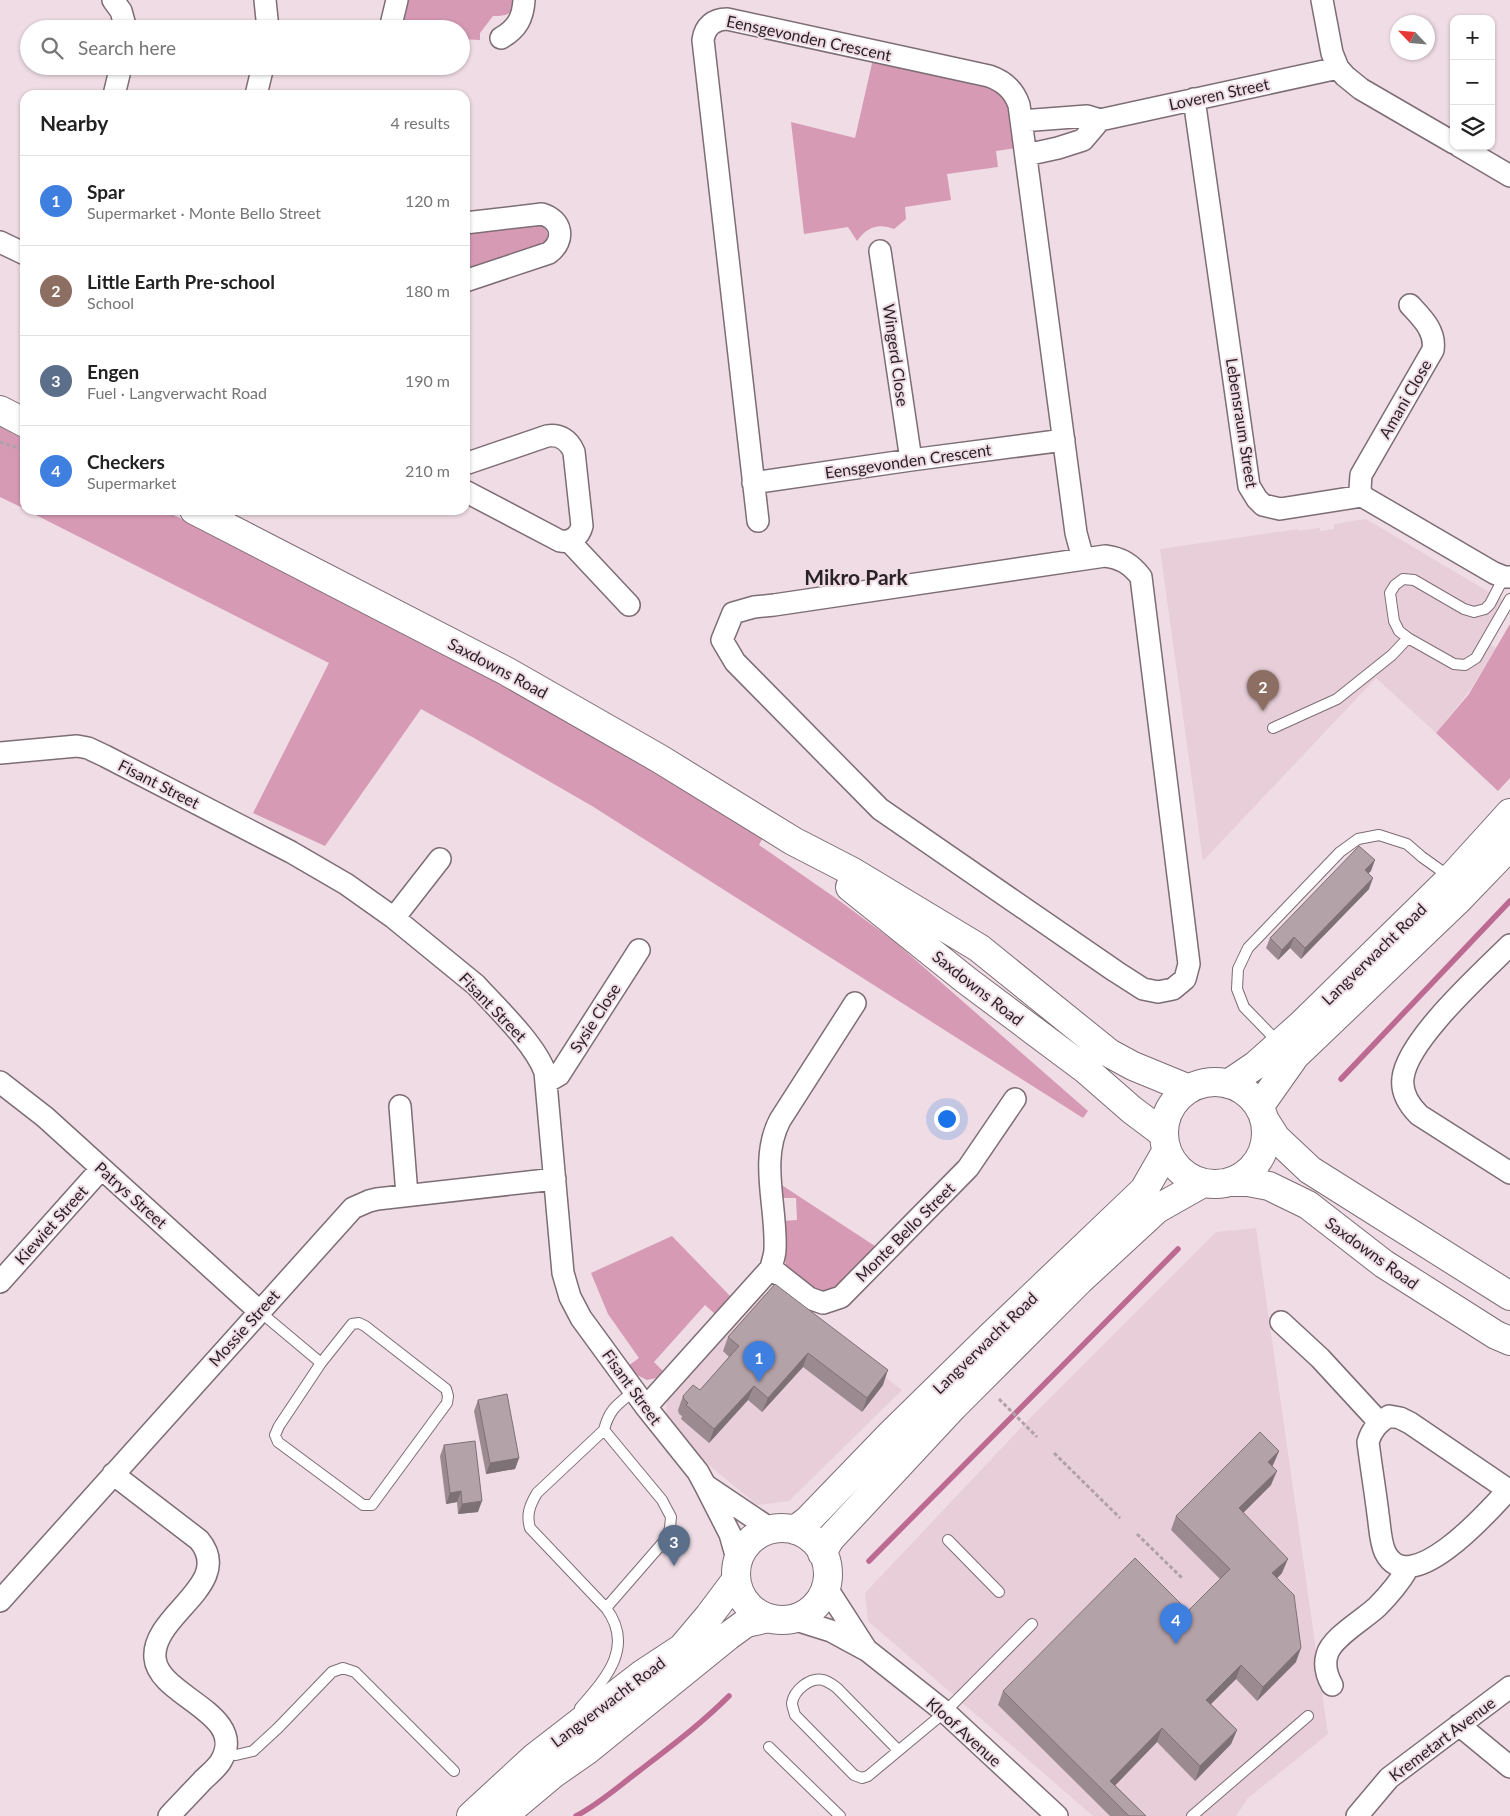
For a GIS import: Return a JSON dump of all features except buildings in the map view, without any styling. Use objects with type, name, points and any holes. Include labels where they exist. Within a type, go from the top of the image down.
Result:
[{"type":"street","points":[[113,0],[123,20]]},
{"type":"street","points":[[265,0],[267,20]]},
{"type":"street","points":[[392,20],[397,0]]},
{"type":"street","points":[[501,38],[509,33],[521,19],[524,0]]},
{"type":"street","points":[[1322,0],[1332,53],[1338,68],[1352,83],[1450,141]]},
{"type":"street","name":"Eensgevonden Crescent","points":[[758,521],[703,40],[706,29],[715,21],[728,19],[989,76],[998,79],[1012,90],[1019,106],[1076,533],[1083,559]]},
{"type":"street","name":"Loveren Street","points":[[1021,121],[1087,116],[1100,120],[1338,68]]},
{"type":"street","points":[[115,90],[119,75]]},
{"type":"street","points":[[257,90],[260,75]]},
{"type":"street","name":"Lebensraum Street","points":[[1194,99],[1249,486],[1263,505],[1280,509],[1362,496]]},
{"type":"street","points":[[1026,155],[1083,140],[1100,120]]},
{"type":"street","points":[[1467,150],[1510,176]]},
{"type":"street","points":[[470,222],[542,214],[548,216],[558,225],[560,238],[558,244],[549,253],[470,279]]},
{"type":"street","points":[[0,242],[20,252]]},
{"type":"street","name":"Wingerd Close","points":[[880,250],[911,460]]},
{"type":"street","name":"Amani Close","points":[[1362,496],[1360,481],[1364,469],[1433,350],[1432,331],[1410,305]]},
{"type":"street","points":[[0,410],[20,420]]},
{"type":"street","points":[[470,462],[547,436],[564,439],[574,452],[582,526],[578,535],[564,542],[470,494]]},
{"type":"street","name":"Eensgevonden Crescent","points":[[753,483],[1064,440]]},
{"type":"street","points":[[1362,496],[1494,573],[1507,577]]},
{"type":"street","name":"Saxdowns Road","points":[[204,515],[523,681],[660,759],[793,841],[853,872],[979,948],[1109,1053],[1132,1066],[1189,1089]]},
{"type":"street","points":[[569,541],[629,605]]},
{"type":"street","points":[[1105,556],[1114,557],[1130,565],[1141,577],[1189,964],[1185,980],[1173,989],[1158,992],[1143,989],[1114,970],[880,809],[735,662],[722,640],[734,613],[754,607],[1083,559],[1105,556]]},
{"type":"street","name":"Fisant Street","points":[[0,753],[61,746],[88,748],[291,852],[346,884],[394,918],[476,985],[536,1052],[542,1062],[548,1082],[563,1273],[570,1297],[581,1318],[640,1399],[698,1472],[730,1534],[737,1571]]},
{"type":"street","name":"Langverwacht Road","points":[[1228,1084],[1256,1065],[1302,1024],[1451,878],[1510,814]]},
{"type":"street","name":"Saxdowns Road","points":[[793,841],[959,974],[1085,1069],[1166,1142]]},
{"type":"street","name":"Langverwacht Road","points":[[1262,1113],[1295,1056],[1316,1038],[1456,902],[1510,846]]},
{"type":"street","points":[[394,918],[440,859]]},
{"type":"street","points":[[1509,1170],[1419,1116],[1409,1106],[1403,1079],[1409,1060],[1421,1039],[1435,1022],[1510,945]]},
{"type":"street","name":"Sysie Close","points":[[548,1082],[559,1075],[639,950]]},
{"type":"street","points":[[640,1399],[771,1268],[775,1251],[769,1159],[772,1139],[780,1120],[855,1004]]},
{"type":"street","name":"Patrys Street","points":[[0,1082],[45,1117],[259,1312]]},
{"type":"street","points":[[1215,1082],[1228,1084],[1246,1092],[1262,1113],[1266,1133],[1265,1146],[1259,1158],[1246,1173],[1216,1183],[1190,1178],[1179,1170],[1166,1142],[1166,1120],[1171,1108],[1179,1097],[1189,1089],[1215,1082]]},
{"type":"street","name":"Monte Bello Street","points":[[771,1268],[809,1298],[823,1303],[841,1298],[968,1168],[1015,1099]]},
{"type":"street","points":[[400,1106],[407,1196]]},
{"type":"street","name":"Saxdowns Road","points":[[1262,1113],[1276,1138],[1310,1170],[1510,1296]]},
{"type":"street","name":"Langverwacht Road","points":[[784,1530],[808,1520],[991,1336],[1144,1190],[1166,1142]]},
{"type":"street","name":"Kiewiet Street","points":[[0,1282],[102,1169]]},
{"type":"street","name":"Mossie Street","points":[[0,1601],[354,1208],[369,1201],[555,1179]]},
{"type":"street","name":"Saxdowns Road","points":[[1216,1183],[1248,1182],[1269,1186],[1308,1205],[1384,1264],[1496,1336],[1510,1341]]},
{"type":"street","name":"Langverwacht Road","points":[[822,1552],[836,1533],[953,1407],[1080,1280],[1157,1209],[1216,1183]]},
{"type":"street","points":[[1281,1322],[1326,1364],[1378,1422]]},
{"type":"street","points":[[1389,1416],[1400,1418],[1509,1490],[1458,1539],[1432,1559],[1418,1566],[1408,1568],[1399,1566],[1390,1560],[1382,1543],[1368,1442],[1371,1432],[1378,1422],[1389,1416]]},
{"type":"street","points":[[113,1474],[199,1540],[207,1552],[209,1567],[207,1575],[162,1632],[158,1639],[155,1658],[159,1672],[164,1678],[218,1722],[225,1736],[225,1753],[216,1767],[169,1816]]},
{"type":"street","name":"Fisant Street","points":[[705,1485],[784,1530]]},
{"type":"street","points":[[784,1530],[806,1535],[816,1543],[827,1564],[828,1576],[822,1598],[814,1608],[804,1614],[781,1619],[758,1614],[749,1606],[742,1596],[737,1571],[743,1551],[751,1541],[760,1534],[784,1530]]},
{"type":"street","points":[[1332,1685],[1326,1667],[1327,1654],[1333,1643],[1386,1598],[1408,1568]]},
{"type":"street","name":"Langverwacht Road","points":[[471,1816],[535,1757],[641,1675],[682,1648],[709,1616],[737,1571]]},
{"type":"street","name":"Kloof Avenue","points":[[826,1587],[868,1652]]},
{"type":"street","name":"Langverwacht Road","points":[[503,1816],[553,1774],[586,1751],[746,1623],[781,1619]]},
{"type":"street","name":"Kloof Avenue","points":[[781,1619],[831,1631],[868,1652],[944,1712],[1057,1816]]},
{"type":"street","name":"Kremetart Avenue","points":[[1358,1816],[1389,1778],[1510,1687]]},
{"type":"street","points":[[1459,1725],[1510,1767]]},
{"type":"lane","points":[[1507,577],[1490,604],[1485,609],[1474,612],[1464,609],[1414,580],[1404,579],[1399,581],[1392,588],[1390,597],[1396,626],[1400,632],[1454,664],[1464,665],[1476,658],[1510,598]]},
{"type":"lane","points":[[1273,728],[1337,699],[1392,655],[1408,638]]},
{"type":"lane","points":[[1280,1044],[1244,1007],[1237,989],[1238,970],[1248,948],[1340,852],[1358,839],[1379,836],[1407,844],[1451,878]]},
{"type":"lane","points":[[259,1312],[321,1363]]},
{"type":"lane","points":[[358,1323],[365,1326],[446,1389],[447,1402],[372,1505],[363,1505],[278,1442],[275,1435],[321,1363],[352,1324],[358,1323]]},
{"type":"lane","points":[[535,1757],[594,1692],[609,1672],[618,1651],[618,1630],[615,1619],[606,1608],[530,1528],[527,1518],[530,1504],[537,1493],[604,1430],[606,1420],[613,1408],[640,1399]]},
{"type":"lane","points":[[604,1430],[662,1500],[671,1517],[670,1528],[666,1538],[606,1608]]},
{"type":"lane","points":[[948,1540],[999,1592]]},
{"type":"lane","points":[[898,1750],[837,1688],[828,1682],[814,1679],[807,1682],[794,1696],[792,1704],[795,1715],[854,1775],[862,1778],[868,1776],[944,1712],[1032,1624]]},
{"type":"lane","points":[[225,1753],[236,1755],[253,1751],[332,1672],[343,1668],[355,1672],[454,1771]]},
{"type":"lane","points":[[1192,1816],[1308,1716]]},
{"type":"lane","points":[[769,1747],[840,1816]]},
{"type":"path","points":[[0,442],[20,448]]},
{"type":"path","points":[[999,1399],[1037,1437]]},
{"type":"path","points":[[1054,1453],[1120,1518]]},
{"type":"path","points":[[1137,1534],[1182,1578]]},
{"type":"shaded area","points":[[407,0],[518,0],[509,13],[493,16],[480,33],[480,40],[470,39],[470,20],[403,20]]},
{"type":"shaded area","points":[[873,59],[985,84],[1000,92],[1010,107],[1016,148],[996,151],[998,167],[947,174],[951,200],[905,207],[906,219],[894,229],[878,226],[869,229],[857,241],[848,227],[804,234],[791,122],[855,138]]},
{"type":"shaded area","points":[[538,223],[546,230],[547,239],[544,246],[470,270],[470,230]]},
{"type":"shaded area","points":[[0,427],[20,437],[20,507],[0,497]]},
{"type":"shaded area","points":[[36,515],[174,515],[485,675],[652,771],[762,839],[759,845],[895,942],[1088,1111],[1083,1118],[592,806],[421,709],[325,846],[253,813],[329,663]]},
{"type":"shaded area","points":[[1366,519],[1504,601],[1480,639],[1496,648],[1471,689],[1436,733],[1376,678],[1203,861],[1160,549],[1298,529],[1298,531],[1320,528],[1320,531],[1334,529],[1334,524]]},
{"type":"shaded area","points":[[1510,624],[1510,778],[1498,791],[1436,733],[1469,694]]},
{"type":"shaded area","points":[[780,1184],[878,1248],[837,1290],[818,1294],[786,1271],[782,1221],[797,1220],[796,1198],[781,1198]]},
{"type":"shaded area","points":[[1256,1228],[1328,1734],[1248,1798],[1236,1816],[1093,1816],[868,1621],[865,1593],[1030,1418],[1216,1232]]},
{"type":"shaded area","points":[[672,1236],[731,1297],[715,1314],[705,1305],[654,1362],[663,1371],[656,1378],[647,1380],[637,1375],[628,1366],[639,1358],[608,1314],[591,1273]]},
{"type":"shaded area","points":[[775,1292],[902,1390],[789,1501],[757,1505],[692,1451],[667,1419],[666,1403],[762,1293],[770,1298]]},
{"type":"waterway","points":[[1341,1079],[1510,901]]},
{"type":"waterway","points":[[869,1561],[1178,1249]]},
{"type":"waterway","points":[[576,1816],[601,1800],[674,1744],[729,1696]]},
{"type":"place","name":"Little Earth Pre-school","points":[[1263,711]]},
{"type":"place","name":"Spar","points":[[759,1382]]},
{"type":"place","name":"Engen","points":[[674,1566]]},
{"type":"place","name":"Checkers","points":[[1176,1644]]},
{"type":"district","name":"Mikro Park","points":[[856,578]]}]
